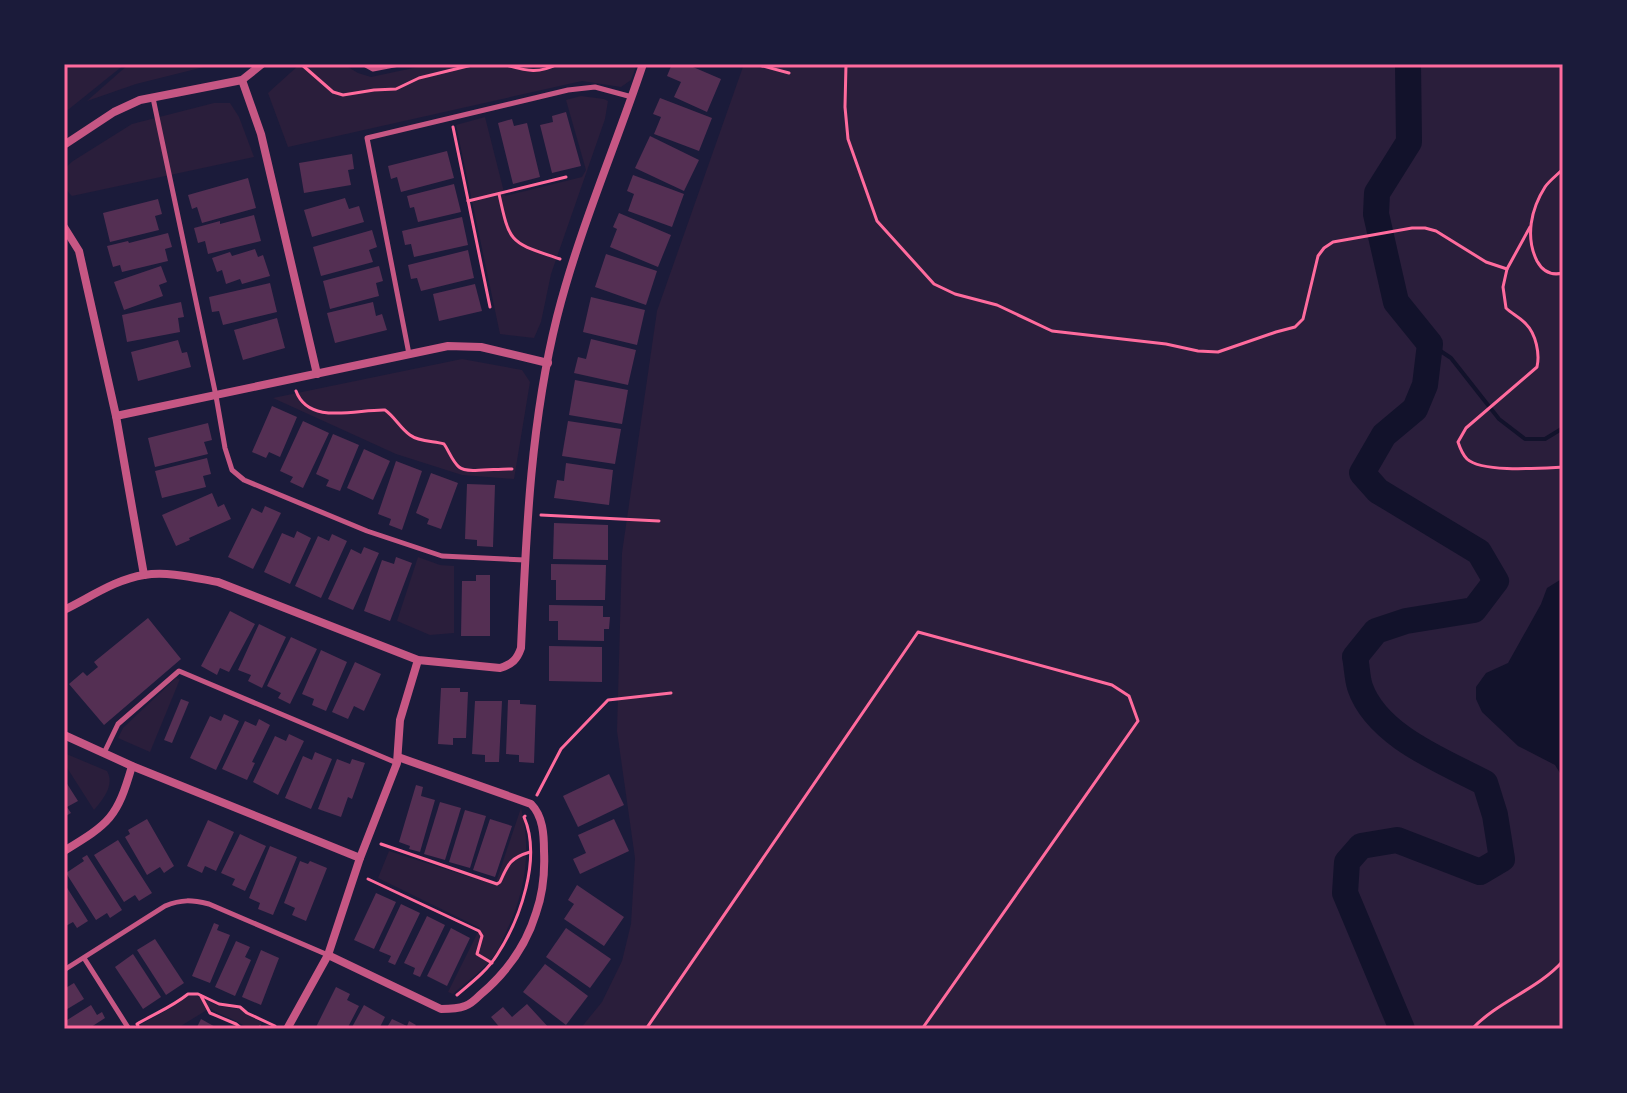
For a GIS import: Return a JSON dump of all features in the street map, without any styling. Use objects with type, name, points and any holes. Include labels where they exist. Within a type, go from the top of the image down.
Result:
[{"type":"street","points":[[64,145],[114,112],[140,100],[242,80],[262,64]]},
{"type":"street","points":[[64,610],[121,582],[144,575],[186,576],[218,582],[418,660],[500,668],[517,658],[521,648],[529,500],[540,404],[557,319],[575,255],[643,64]]},
{"type":"street","points":[[242,80],[261,134],[317,374]]},
{"type":"street","points":[[64,227],[79,251],[116,416],[144,575]]},
{"type":"street","points":[[116,416],[448,346],[481,347],[548,363]]},
{"type":"street","points":[[284,1029],[328,955],[397,760],[400,720],[418,660]]},
{"type":"street","points":[[64,735],[132,766],[360,858]]},
{"type":"street","points":[[328,955],[441,1009],[450,1010],[467,1005],[512,962],[526,940],[537,912],[545,870],[544,839],[538,811],[531,804],[397,760]]},
{"type":"street","points":[[64,851],[96,832],[109,820],[123,798],[132,766]]},
{"type":"lane","points":[[364,64],[373,69],[399,64]]},
{"type":"lane","points":[[410,355],[367,138],[568,90],[595,87],[632,97]]},
{"type":"lane","points":[[153,98],[232,470],[244,480],[367,531],[442,556],[525,560]]},
{"type":"lane","points":[[104,753],[118,724],[179,671],[397,760]]},
{"type":"lane","points":[[64,970],[178,900],[209,904],[328,955]]},
{"type":"lane","points":[[84,958],[129,1029]]},
{"type":"path","points":[[301,64],[333,92],[343,95],[396,89],[419,78],[476,64]]},
{"type":"path","points":[[502,64],[545,71],[558,64]]},
{"type":"path","points":[[743,64],[789,73]]},
{"type":"path","points":[[846,64],[848,139],[877,221],[934,284],[944,290],[997,305],[1052,331],[1218,352],[1295,327],[1303,319],[1318,256],[1333,242],[1412,228],[1436,231],[1486,262],[1507,269]]},
{"type":"path","points":[[451,118],[490,307]]},
{"type":"path","points":[[1563,169],[1545,187],[1530,227],[1507,269],[1503,287],[1506,308],[1529,327],[1539,358],[1537,367],[1470,425],[1458,442],[1467,459],[1477,465],[1499,468],[1563,467]]},
{"type":"path","points":[[468,201],[566,177]]},
{"type":"path","points":[[499,194],[507,230],[514,241],[560,259]]},
{"type":"path","points":[[1530,227],[1531,246],[1542,268],[1547,273],[1563,273]]},
{"type":"path","points":[[296,391],[300,402],[324,412],[346,414],[385,410],[409,435],[444,444],[456,465],[464,470],[512,469]]},
{"type":"path","points":[[541,515],[659,521]]},
{"type":"path","points":[[646,1029],[918,632],[1112,685],[1129,696],[1138,721],[922,1029]]},
{"type":"path","points":[[381,844],[497,884],[515,856],[530,852]]},
{"type":"path","points":[[368,879],[479,931],[482,936],[477,954],[492,963]]},
{"type":"path","points":[[1472,1029],[1483,1017],[1551,974],[1563,961]]},
{"type":"path","points":[[139,1029],[137,1024],[175,1005],[188,994],[240,1007],[284,1029]]},
{"type":"path","points":[[201,996],[210,1013],[242,1029]]},
{"type":"shaded area","points":[[64,64],[125,64],[64,113]]},
{"type":"shaded area","points":[[129,64],[216,64],[136,84],[87,101]]},
{"type":"shaded area","points":[[300,64],[343,64],[371,77],[432,64],[637,64],[631,80],[621,87],[582,81],[288,147],[268,93]]},
{"type":"shaded area","points":[[744,64],[1563,64],[1563,1029],[580,1029],[602,1002],[622,961],[631,924],[635,858],[617,731],[622,553],[657,311]]},
{"type":"shaded area","points":[[581,96],[608,101],[605,119],[551,274],[541,322],[534,338],[500,334],[456,125],[485,117],[505,196],[582,177],[586,170],[566,100]]},
{"type":"shaded area","points":[[214,103],[230,103],[239,117],[254,157],[72,196],[67,190],[64,169],[132,124]]},
{"type":"shaded area","points":[[462,359],[522,370],[530,382],[514,479],[462,475],[396,454],[273,398]]},
{"type":"shaded area","points":[[418,557],[440,565],[454,566],[454,633],[430,635],[397,621]]},
{"type":"shaded area","points":[[1563,578],[1563,778],[1555,765],[1518,746],[1482,712],[1476,699],[1476,687],[1486,673],[1508,663],[1547,588]]},
{"type":"shaded area","points":[[176,678],[180,679],[150,752],[118,738],[123,728]]},
{"type":"shaded area","points":[[64,753],[107,771],[109,787],[94,810],[64,763]]},
{"type":"shaded area","points":[[521,808],[526,840],[525,872],[512,919],[496,954],[453,994],[448,992],[480,928],[378,878],[389,851],[495,885]]},
{"type":"shaded area","points":[[188,996],[198,996],[218,1006],[239,1009],[262,1023],[259,1029],[248,1027],[210,1008],[176,1029],[141,1029],[139,1026]]},
{"type":"building","points":[[672,64],[686,64],[721,79],[707,112],[674,97],[681,82],[667,76]]},
{"type":"building","points":[[660,98],[712,118],[699,151],[654,134],[661,117],[653,114]]},
{"type":"building","points":[[566,112],[581,166],[552,173],[540,125],[553,122],[552,116]]},
{"type":"building","points":[[512,119],[514,126],[527,123],[540,177],[513,184],[498,123]]},
{"type":"building","points":[[650,136],[699,160],[684,191],[635,168]]},
{"type":"building","points":[[447,151],[454,178],[401,192],[397,177],[391,179],[388,166]]},
{"type":"building","points":[[352,154],[354,169],[348,170],[351,185],[304,193],[299,163]]},
{"type":"building","points":[[633,175],[684,194],[672,227],[628,211],[634,194],[627,191]]},
{"type":"building","points":[[248,178],[256,208],[202,223],[197,207],[192,209],[188,195]]},
{"type":"building","points":[[454,184],[461,212],[418,222],[407,196]]},
{"type":"building","points":[[345,198],[349,209],[359,206],[364,222],[312,237],[304,210]]},
{"type":"building","points":[[158,199],[162,214],[155,216],[159,230],[110,242],[103,213]]},
{"type":"building","points":[[619,213],[671,235],[658,267],[610,247]]},
{"type":"building","points":[[254,215],[261,241],[208,254],[205,241],[198,243],[194,228]]},
{"type":"building","points":[[462,217],[468,245],[414,257],[411,244],[405,245],[402,231]]},
{"type":"building","points":[[372,230],[377,247],[369,250],[373,262],[321,276],[313,247]]},
{"type":"building","points":[[168,233],[172,247],[165,249],[168,261],[122,272],[120,265],[113,267],[107,246]]},
{"type":"building","points":[[255,249],[258,257],[263,255],[270,276],[242,284],[240,279],[226,284],[222,270],[217,272],[212,258]]},
{"type":"building","points":[[468,250],[474,278],[421,291],[417,278],[411,279],[408,265]]},
{"type":"building","points":[[606,254],[657,271],[646,305],[595,287]]},
{"type":"building","points":[[161,266],[167,282],[159,285],[163,296],[124,310],[114,282]]},
{"type":"building","points":[[379,266],[383,281],[376,283],[379,296],[330,309],[323,281]]},
{"type":"building","points":[[270,283],[277,312],[223,325],[219,311],[212,312],[209,297]]},
{"type":"building","points":[[475,284],[482,311],[439,321],[433,294]]},
{"type":"building","points":[[591,297],[645,310],[637,345],[583,332]]},
{"type":"building","points":[[181,302],[184,317],[178,318],[180,332],[127,342],[122,315]]},
{"type":"building","points":[[373,302],[376,316],[382,314],[387,330],[335,343],[327,313]]},
{"type":"building","points":[[277,318],[285,348],[243,360],[234,330]]},
{"type":"building","points":[[591,339],[636,350],[628,385],[574,373],[578,357],[586,359]]},
{"type":"building","points":[[178,340],[182,353],[187,352],[191,367],[138,381],[131,352]]},
{"type":"building","points":[[575,380],[628,390],[622,424],[569,415]]},
{"type":"building","points":[[272,406],[297,417],[280,457],[269,452],[266,458],[252,452]]},
{"type":"building","points":[[303,421],[329,433],[303,488],[290,482],[293,477],[280,471]]},
{"type":"building","points":[[568,421],[621,429],[615,464],[562,456]]},
{"type":"building","points":[[208,423],[212,440],[204,442],[208,454],[155,467],[148,438]]},
{"type":"building","points":[[333,434],[359,445],[340,491],[326,486],[329,480],[316,474]]},
{"type":"building","points":[[364,449],[390,461],[373,500],[347,488]]},
{"type":"building","points":[[207,458],[211,474],[203,476],[206,487],[162,498],[155,471]]},
{"type":"building","points":[[396,461],[422,471],[402,530],[389,525],[391,519],[378,514]]},
{"type":"building","points":[[566,463],[613,470],[609,505],[554,498],[557,480],[564,481]]},
{"type":"building","points":[[431,473],[458,483],[441,529],[427,524],[429,519],[416,513]]},
{"type":"building","points":[[467,484],[495,485],[493,547],[477,546],[477,540],[465,539]]},
{"type":"building","points":[[212,493],[218,507],[224,504],[231,519],[176,546],[162,515]]},
{"type":"building","points":[[265,506],[281,513],[253,569],[228,557],[252,508],[262,513]]},
{"type":"building","points":[[554,523],[608,525],[608,560],[553,559]]},
{"type":"building","points":[[297,531],[311,538],[290,584],[264,572],[282,533],[294,538]]},
{"type":"building","points":[[332,534],[347,541],[321,598],[295,586],[318,536],[329,541]]},
{"type":"building","points":[[364,547],[379,553],[353,610],[328,599],[351,549],[361,554]]},
{"type":"building","points":[[396,557],[412,563],[390,621],[364,611],[382,560],[394,564]]},
{"type":"building","points":[[551,564],[606,565],[605,600],[556,600],[556,580],[551,580]]},
{"type":"building","points":[[476,575],[490,575],[490,636],[461,636],[462,581],[476,581]]},
{"type":"building","points":[[549,605],[603,606],[603,617],[610,617],[609,629],[604,629],[604,641],[558,640],[558,621],[549,621]]},
{"type":"building","points":[[230,611],[255,624],[229,672],[220,668],[217,675],[201,666]]},
{"type":"building","points":[[148,618],[181,659],[104,725],[69,684],[83,672],[87,676],[98,667],[94,662]]},
{"type":"building","points":[[259,624],[286,637],[262,688],[248,681],[251,675],[238,670]]},
{"type":"building","points":[[291,637],[317,649],[290,704],[278,698],[281,693],[267,686]]},
{"type":"building","points":[[549,646],[602,647],[602,682],[549,681]]},
{"type":"building","points":[[321,650],[347,662],[326,711],[312,705],[314,699],[302,694]]},
{"type":"building","points":[[355,662],[381,674],[364,711],[354,706],[348,719],[332,712]]},
{"type":"building","points":[[441,688],[460,688],[460,692],[468,692],[466,738],[453,738],[453,745],[438,744]]},
{"type":"building","points":[[181,699],[189,702],[172,743],[164,740]]},
{"type":"building","points":[[508,700],[536,705],[534,763],[519,762],[519,755],[506,754]]},
{"type":"building","points":[[475,701],[502,701],[499,762],[485,762],[485,755],[472,754]]},
{"type":"building","points":[[224,714],[239,721],[216,770],[190,758],[210,716],[221,721]]},
{"type":"building","points":[[259,719],[270,725],[247,780],[222,769],[245,721],[256,726]]},
{"type":"building","points":[[289,734],[304,741],[278,795],[253,782],[275,736],[286,741]]},
{"type":"building","points":[[315,752],[332,759],[311,809],[285,798],[303,756],[312,760]]},
{"type":"building","points":[[337,759],[350,764],[352,759],[365,763],[352,799],[348,797],[341,817],[318,809]]},
{"type":"building","points":[[609,774],[624,805],[578,827],[563,796]]},
{"type":"building","points":[[64,779],[78,801],[67,807],[71,813],[64,817]]},
{"type":"building","points":[[416,785],[423,787],[421,796],[435,800],[420,852],[399,842]]},
{"type":"building","points":[[440,802],[461,808],[445,860],[424,854]]},
{"type":"building","points":[[465,810],[486,816],[470,868],[449,862]]},
{"type":"building","points":[[147,819],[174,866],[164,873],[160,867],[147,875],[125,837],[130,834],[128,830]]},
{"type":"building","points":[[490,819],[512,826],[495,877],[473,870]]},
{"type":"building","points":[[614,819],[629,851],[580,874],[573,859],[586,853],[578,835]]},
{"type":"building","points":[[208,820],[234,832],[216,871],[205,866],[202,873],[187,866]]},
{"type":"building","points":[[240,834],[266,846],[245,891],[232,885],[235,879],[221,873]]},
{"type":"building","points":[[118,840],[152,893],[139,901],[135,895],[124,902],[94,855]]},
{"type":"building","points":[[270,846],[297,857],[273,915],[258,909],[260,903],[249,898]]},
{"type":"building","points":[[87,855],[122,910],[110,918],[107,913],[96,920],[66,873],[84,861],[82,858]]},
{"type":"building","points":[[300,861],[308,864],[310,861],[327,868],[306,921],[292,915],[295,908],[284,903]]},
{"type":"building","points":[[64,883],[88,921],[77,928],[73,922],[64,927]]},
{"type":"building","points":[[577,885],[624,917],[604,946],[564,919],[574,904],[568,900]]},
{"type":"building","points":[[376,893],[396,902],[374,949],[354,940]]},
{"type":"building","points":[[401,904],[420,913],[395,965],[388,962],[391,956],[379,951]]},
{"type":"building","points":[[427,916],[445,925],[420,977],[413,974],[415,968],[404,963]]},
{"type":"building","points":[[214,923],[219,925],[217,930],[230,935],[210,983],[192,976]]},
{"type":"building","points":[[451,928],[470,938],[447,986],[427,976]]},
{"type":"building","points":[[566,928],[611,959],[590,988],[546,957]]},
{"type":"building","points":[[155,939],[184,983],[166,995],[137,950]]},
{"type":"building","points":[[236,941],[250,947],[245,957],[251,960],[235,996],[215,987]]},
{"type":"building","points":[[261,950],[279,958],[261,1005],[242,997]]},
{"type":"building","points":[[133,954],[161,997],[143,1009],[115,967]]},
{"type":"building","points":[[545,964],[588,996],[566,1025],[523,992]]},
{"type":"building","points":[[74,983],[84,999],[64,1011],[64,989]]},
{"type":"building","points":[[336,987],[350,994],[347,1000],[359,1006],[347,1029],[315,1029]]},
{"type":"building","points":[[527,1004],[550,1029],[501,1029],[491,1017],[503,1007],[512,1017]]},
{"type":"building","points":[[91,1005],[97,1015],[102,1012],[105,1018],[88,1029],[64,1029],[64,1022]]},
{"type":"building","points":[[364,1005],[385,1017],[379,1029],[351,1029]]},
{"type":"building","points":[[201,1019],[219,1029],[196,1029]]},
{"type":"building","points":[[392,1019],[407,1026],[409,1021],[416,1025],[413,1029],[386,1029]]},
{"type":"waterway","points":[[1402,1029],[1345,893],[1347,862],[1361,846],[1397,840],[1480,872],[1502,859],[1495,815],[1485,783],[1431,756],[1381,720],[1360,687],[1355,657],[1376,631],[1406,621],[1474,610],[1496,581],[1479,552],[1378,491],[1362,473],[1384,435],[1415,409],[1425,385],[1430,344],[1396,302],[1376,214],[1377,193],[1409,142],[1408,64]]},
{"type":"waterway","points":[[1430,344],[1451,358],[1499,419],[1525,439],[1545,439],[1563,428]]}]
